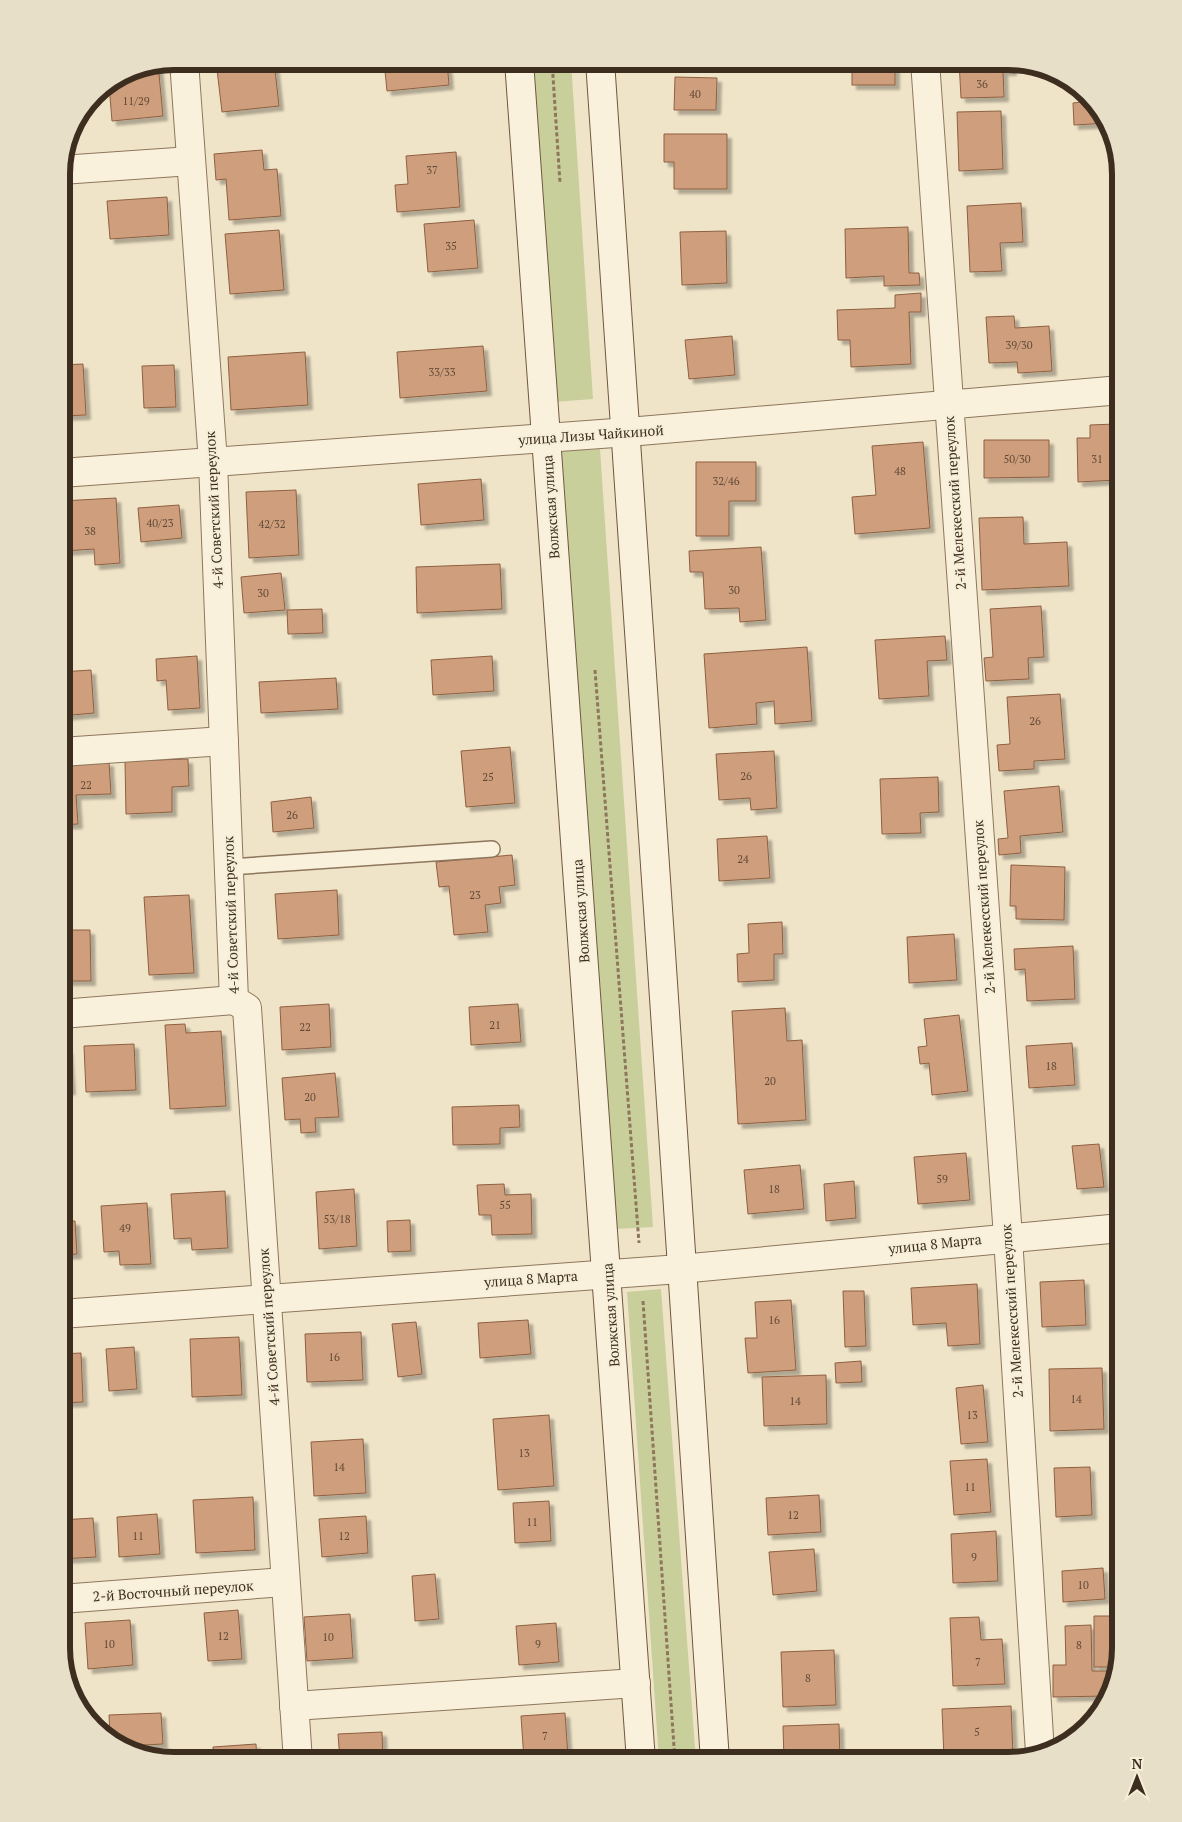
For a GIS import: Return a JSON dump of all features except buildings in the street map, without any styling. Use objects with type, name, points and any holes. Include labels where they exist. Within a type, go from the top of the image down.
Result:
[{"type":"street","name":"4-й Советский переулок","points":[[185,70],[213,462],[234,1000],[247,1008],[268,1299],[284,1582],[297,1752]]},
{"type":"street","name":"Волжская улица","points":[[520,70],[641,1752]]},
{"type":"street","points":[[601,70],[628,432],[680,1269],[714,1752]]},
{"type":"street","name":"2-й Мелекесский переулок","points":[[926,70],[1008,1237],[1040,1746]]},
{"type":"street","points":[[70,169],[191,161]]},
{"type":"street","name":"улица Лизы Чайкиной","points":[[70,472],[628,432],[1112,391]]},
{"type":"street","points":[[70,751],[224,741]]},
{"type":"street","points":[[70,1013],[234,1000]]},
{"type":"street","name":"улица 8 Марта","points":[[70,1313],[680,1269],[1112,1229]]},
{"type":"street","name":"2-й Восточный переулок","points":[[70,1598],[284,1582]]},
{"type":"street","points":[[294,1706],[636,1683]]},
{"type":"lane","points":[[230,867],[492,849]]},
{"type":"path","points":[[553,70],[560,189]]},
{"type":"path","points":[[594,664],[641,1271],[674,1752]]},
{"type":"green space","points":[[533,70],[572,70],[593,399],[554,402]]},
{"type":"green space","points":[[600,449],[653,1227],[616,1229],[561,451]]},
{"type":"green space","points":[[661,1289],[695,1752],[658,1752],[627,1292]]}]
